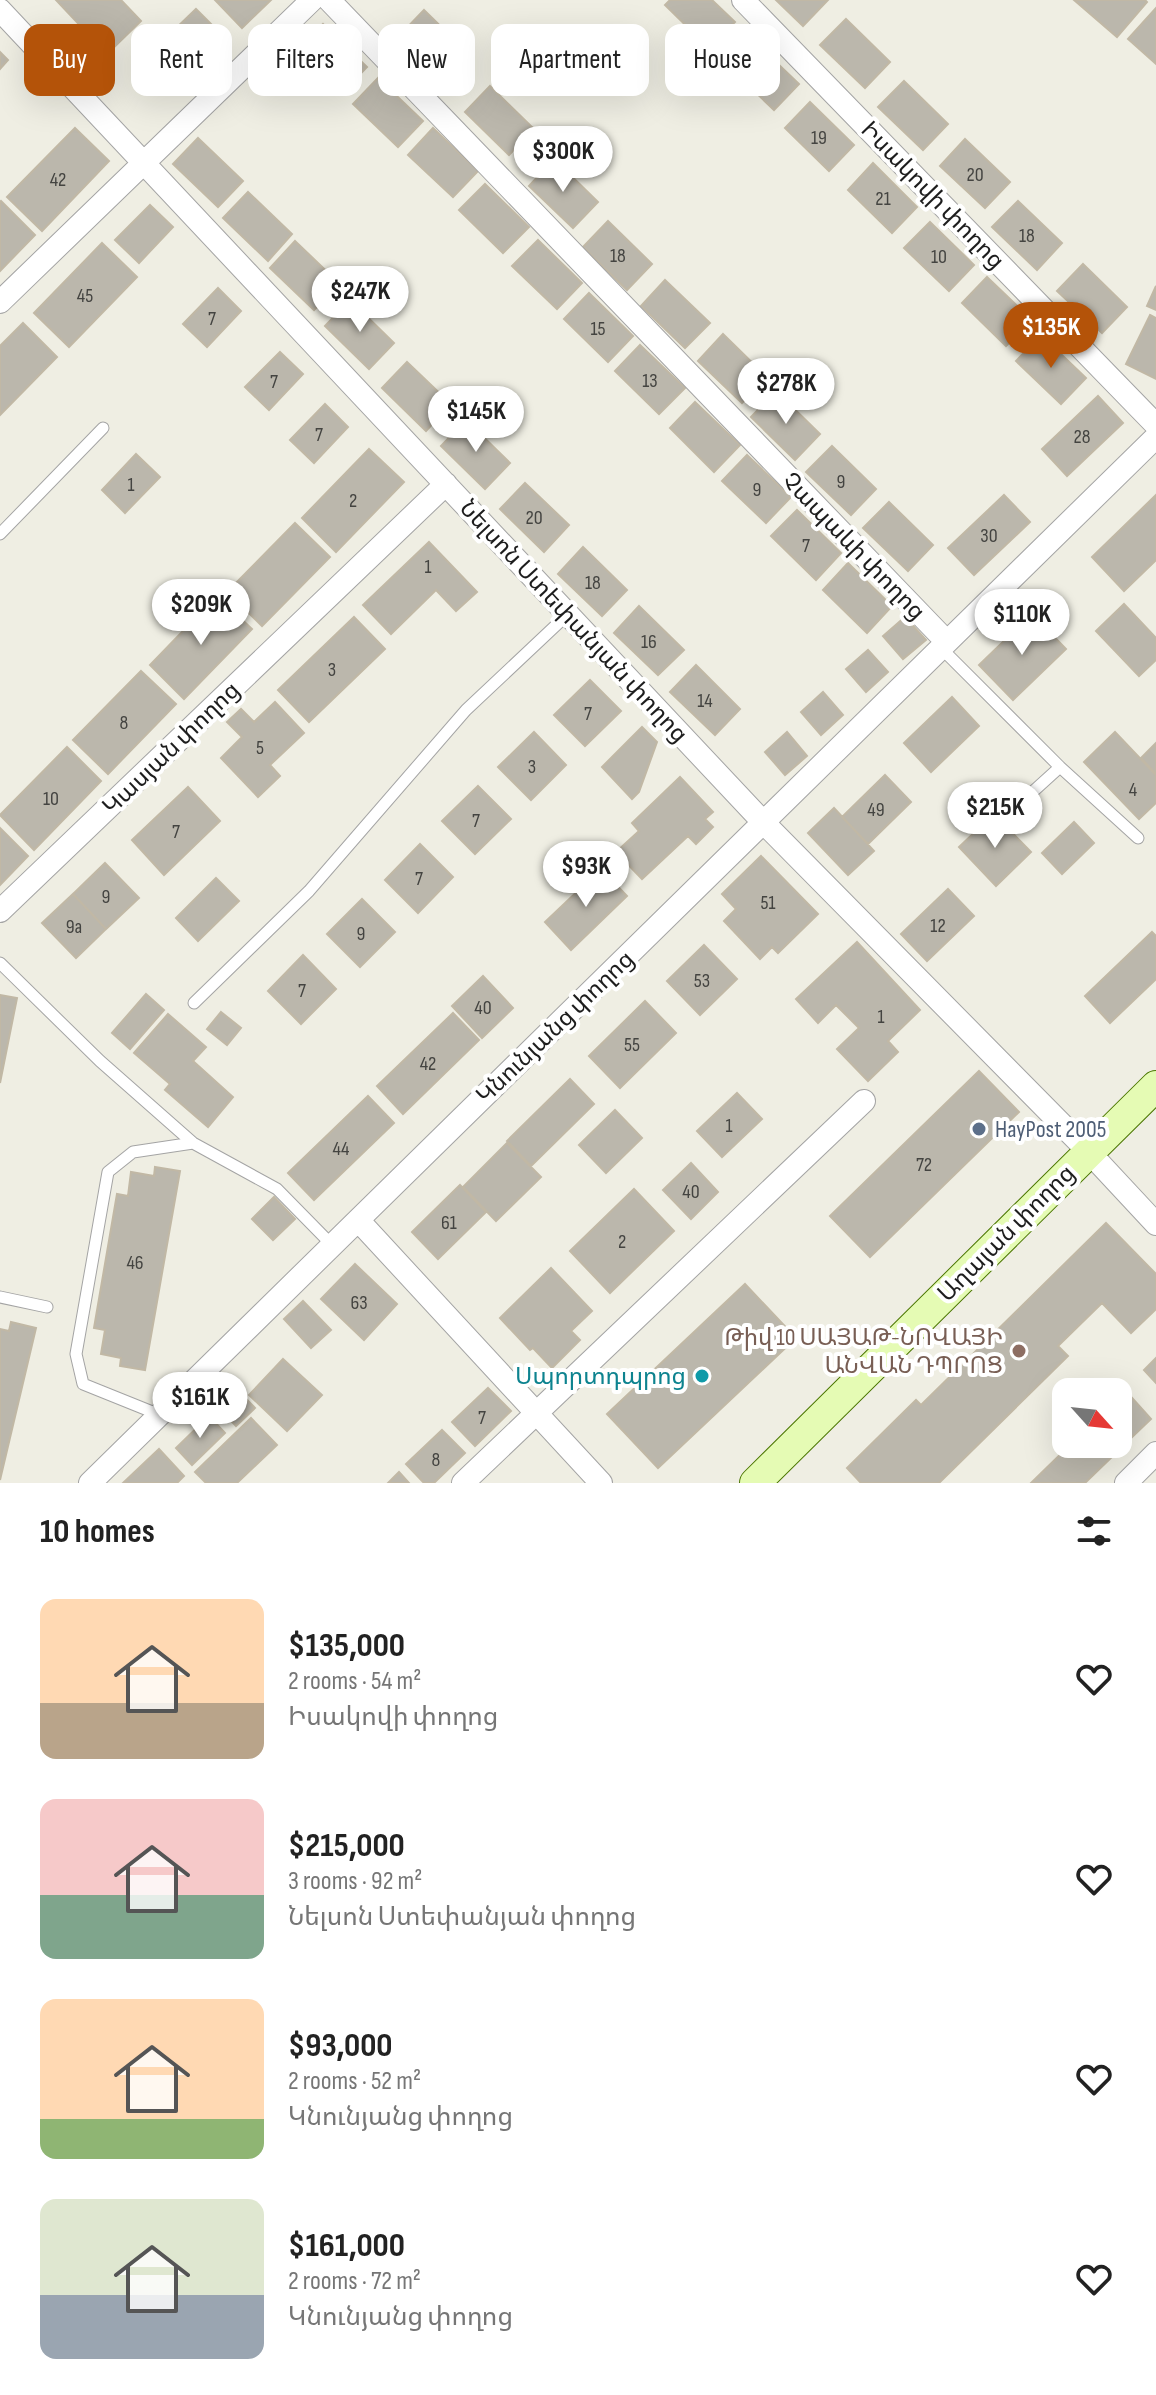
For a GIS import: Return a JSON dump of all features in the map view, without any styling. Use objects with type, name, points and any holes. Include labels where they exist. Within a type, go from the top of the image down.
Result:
[{"type":"main road","name":"Աղայան փողոց","points":[[755,1483],[1156,1086]]},
{"type":"street","points":[[0,302],[312,0]]},
{"type":"street","name":"Չապաևի փողոց","points":[[329,0],[944,645]]},
{"type":"street","name":"Իսակովի փողոց","points":[[743,0],[1156,425]]},
{"type":"street","name":"Նելսոն Ստեփանյան փողոց","points":[[0,10],[763,822],[1088,1151],[1156,1224]]},
{"type":"street","name":"Կնունյանց փողոց","points":[[90,1483],[1156,437]]},
{"type":"street","name":"Կասյան փողոց","points":[[0,911],[446,484]]},
{"type":"street","points":[[463,1483],[864,1101]]},
{"type":"street","points":[[358,1220],[601,1483]]},
{"type":"street","points":[[1126,1483],[1156,1453]]},
{"type":"lane","points":[[0,534],[103,428]]},
{"type":"lane","points":[[194,1003],[309,891],[466,710],[568,614]]},
{"type":"lane","points":[[944,645],[1060,767],[1138,838]]},
{"type":"lane","points":[[1016,807],[1060,767]]},
{"type":"lane","points":[[0,963],[100,1061],[193,1143],[277,1189],[332,1245]]},
{"type":"lane","points":[[160,1415],[83,1384],[76,1354],[108,1172],[133,1152],[193,1143]]},
{"type":"lane","points":[[0,1297],[47,1307]]},
{"type":"building","points":[[56,0],[121,0],[141,21],[131,24],[131,31],[115,46],[115,24],[79,24]]},
{"type":"building","points":[[215,0],[271,0],[242,28]]},
{"type":"building","points":[[670,0],[712,0],[735,22],[684,24],[665,5]]},
{"type":"building","points":[[776,0],[828,0],[803,26]]},
{"type":"building","points":[[1074,0],[1145,0],[1147,2],[1117,37]]},
{"type":"building","points":[[1156,8],[1156,64],[1128,39]]},
{"type":"building","points":[[196,9],[211,24],[180,24]]},
{"type":"building","points":[[424,10],[438,24],[411,24]]},
{"type":"building","points":[[846,19],[890,62],[865,88],[820,45]]},
{"type":"building","points":[[0,52],[8,60],[0,69]]},
{"type":"building","points":[[780,66],[799,84],[774,110],[759,96],[780,96]]},
{"type":"building","points":[[378,78],[378,96],[397,96],[423,121],[398,147],[353,104]]},
{"type":"building","points":[[904,81],[948,124],[923,150],[878,107]]},
{"type":"building","points":[[490,86],[491,96],[500,96],[534,129],[509,155],[465,112]]},
{"type":"building","points":[[810,102],[854,145],[829,171],[785,128]]},
{"type":"building","points":[[75,128],[109,161],[42,231],[7,197]]},
{"type":"building","points":[[433,128],[478,171],[453,197],[408,155]]},
{"type":"building","points":[[198,138],[243,181],[218,207],[173,164]]},
{"type":"building","points":[[965,139],[1010,182],[985,208],[940,166]]},
{"type":"building","points":[[554,159],[598,202],[573,228],[529,186]]},
{"type":"building","points":[[873,163],[917,207],[892,233],[848,190]]},
{"type":"building","points":[[485,184],[529,227],[503,253],[459,210]]},
{"type":"building","points":[[248,192],[292,234],[268,261],[223,218]]},
{"type":"building","points":[[1018,201],[1062,243],[1037,270],[992,227]]},
{"type":"building","points":[[0,202],[35,235],[0,271]]},
{"type":"building","points":[[150,205],[173,227],[139,263],[115,240]]},
{"type":"building","points":[[608,221],[652,264],[627,290],[583,247]]},
{"type":"building","points":[[930,222],[974,265],[949,291],[904,248]]},
{"type":"building","points":[[538,240],[582,283],[557,309],[512,266]]},
{"type":"building","points":[[295,241],[340,284],[314,310],[270,268]]},
{"type":"building","points":[[102,243],[137,277],[69,347],[34,313]]},
{"type":"building","points":[[1083,264],[1127,307],[1102,333],[1057,291]]},
{"type":"building","points":[[987,277],[1032,320],[1006,346],[962,303]]},
{"type":"building","points":[[665,280],[710,323],[685,348],[641,306]]},
{"type":"building","points":[[1156,286],[1156,310],[1147,306]]},
{"type":"building","points":[[218,288],[241,311],[207,347],[183,324]]},
{"type":"building","points":[[589,293],[633,336],[608,362],[564,319]]},
{"type":"building","points":[[350,300],[394,343],[369,369],[325,326]]},
{"type":"building","points":[[1150,315],[1156,318],[1156,379],[1126,364]]},
{"type":"building","points":[[23,323],[57,357],[0,415],[0,346]]},
{"type":"building","points":[[723,334],[767,377],[742,403],[698,361]]},
{"type":"building","points":[[1041,335],[1086,378],[1061,404],[1016,361]]},
{"type":"building","points":[[640,345],[685,388],[659,414],[615,371]]},
{"type":"building","points":[[280,352],[303,374],[269,410],[245,387]]},
{"type":"building","points":[[407,362],[451,404],[426,431],[382,388]]},
{"type":"building","points":[[776,391],[820,434],[795,460],[751,417]]},
{"type":"building","points":[[1098,396],[1123,423],[1067,476],[1042,449]]},
{"type":"building","points":[[695,402],[740,445],[714,472],[670,428]]},
{"type":"building","points":[[325,404],[348,427],[314,463],[290,440]]},
{"type":"building","points":[[466,420],[510,463],[485,489],[441,446]]},
{"type":"building","points":[[832,446],[876,489],[851,515],[806,472]]},
{"type":"building","points":[[369,449],[404,482],[336,552],[302,518]]},
{"type":"building","points":[[136,454],[160,477],[125,513],[102,490]]},
{"type":"building","points":[[747,455],[791,497],[766,523],[722,481]]},
{"type":"building","points":[[525,483],[569,525],[544,552],[500,509]]},
{"type":"building","points":[[1004,495],[1030,522],[974,575],[948,548]]},
{"type":"building","points":[[1156,495],[1156,560],[1124,591],[1092,557]]},
{"type":"building","points":[[889,502],[933,545],[908,571],[863,528]]},
{"type":"building","points":[[797,510],[841,553],[816,580],[771,536]]},
{"type":"building","points":[[295,523],[330,557],[262,626],[227,592]]},
{"type":"building","points":[[429,542],[477,592],[456,611],[436,590],[391,634],[363,605]]},
{"type":"building","points":[[583,547],[627,590],[602,616],[558,574]]},
{"type":"building","points":[[848,563],[892,606],[867,633],[823,590]]},
{"type":"building","points":[[217,596],[252,629],[184,699],[150,665]]},
{"type":"building","points":[[1124,604],[1156,638],[1156,660],[1139,676],[1096,631]]},
{"type":"building","points":[[639,606],[684,650],[658,675],[614,633]]},
{"type":"building","points":[[1032,614],[1066,649],[1013,700],[979,665]]},
{"type":"building","points":[[354,617],[385,649],[309,722],[278,690]]},
{"type":"building","points":[[905,617],[926,640],[903,659],[883,636]]},
{"type":"building","points":[[868,650],[888,672],[866,692],[846,669]]},
{"type":"building","points":[[696,665],[740,709],[715,735],[670,692]]},
{"type":"building","points":[[141,671],[176,704],[108,774],[73,740]]},
{"type":"building","points":[[590,680],[621,711],[585,746],[554,715]]},
{"type":"building","points":[[823,692],[843,715],[821,735],[801,712]]},
{"type":"building","points":[[952,697],[979,726],[931,772],[904,743]]},
{"type":"building","points":[[275,702],[304,733],[270,765],[280,776],[258,797],[221,758],[242,737],[227,722],[241,709],[254,722]]},
{"type":"building","points":[[642,727],[657,742],[639,792],[632,799],[602,767]]},
{"type":"building","points":[[534,732],[566,765],[531,800],[498,767]]},
{"type":"building","points":[[787,732],[807,756],[785,775],[765,752]]},
{"type":"building","points":[[1115,732],[1156,775],[1156,803],[1139,819],[1084,762]]},
{"type":"building","points":[[1156,743],[1156,774],[1141,758]]},
{"type":"building","points":[[67,747],[101,781],[34,850],[0,815]]},
{"type":"building","points":[[885,775],[911,802],[868,844],[842,817]]},
{"type":"building","points":[[680,777],[713,812],[705,819],[713,827],[696,844],[688,836],[642,879],[616,852],[639,831],[632,823]]},
{"type":"building","points":[[478,786],[511,819],[475,854],[442,821]]},
{"type":"building","points":[[188,787],[220,821],[164,875],[132,840]]},
{"type":"building","points":[[834,808],[874,851],[848,875],[808,833]]},
{"type":"building","points":[[994,814],[1031,852],[996,886],[959,847]]},
{"type":"building","points":[[1074,822],[1094,843],[1062,874],[1042,853]]},
{"type":"building","points":[[0,828],[28,856],[0,885]]},
{"type":"building","points":[[420,844],[453,877],[418,913],[385,880]]},
{"type":"building","points":[[761,856],[818,914],[778,953],[772,947],[760,959],[724,921],[736,909],[722,894]]},
{"type":"building","points":[[105,863],[139,898],[106,929],[73,894]]},
{"type":"building","points":[[601,869],[627,896],[571,950],[545,922]]},
{"type":"building","points":[[216,878],[239,901],[198,941],[176,918]]},
{"type":"building","points":[[948,889],[974,916],[927,961],[901,934]]},
{"type":"building","points":[[73,894],[106,929],[76,958],[42,923]]},
{"type":"building","points":[[362,899],[395,932],[360,967],[327,934]]},
{"type":"building","points":[[1152,932],[1156,936],[1156,979],[1110,1023],[1085,996]]},
{"type":"building","points":[[857,942],[920,1010],[888,1041],[898,1052],[868,1081],[837,1049],[859,1028],[836,1005],[818,1023],[796,999]]},
{"type":"building","points":[[704,945],[737,979],[700,1015],[667,981]]},
{"type":"building","points":[[303,955],[336,989],[301,1024],[268,991]]},
{"type":"building","points":[[483,976],[513,1008],[482,1038],[452,1006]]},
{"type":"building","points":[[146,994],[164,1010],[130,1049],[112,1033]]},
{"type":"building","points":[[0,995],[17,998],[0,1083]]},
{"type":"building","points":[[645,1001],[676,1033],[620,1088],[589,1056]]},
{"type":"building","points":[[221,1012],[241,1028],[227,1045],[207,1029]]},
{"type":"building","points":[[453,1013],[479,1040],[403,1114],[377,1086]]},
{"type":"building","points":[[168,1014],[206,1047],[193,1061],[233,1097],[208,1127],[165,1090],[170,1084],[134,1053]]},
{"type":"building","points":[[979,1071],[1019,1112],[870,1257],[830,1216]]},
{"type":"building","points":[[570,1079],[594,1104],[531,1166],[507,1141]]},
{"type":"building","points":[[737,1093],[762,1119],[722,1157],[697,1131]]},
{"type":"building","points":[[368,1096],[394,1123],[314,1200],[288,1173]]},
{"type":"building","points":[[615,1110],[642,1138],[606,1173],[579,1145]]},
{"type":"building","points":[[507,1143],[541,1177],[496,1221],[463,1187]]},
{"type":"building","points":[[691,1163],[718,1192],[691,1219],[663,1190]]},
{"type":"building","points":[[155,1167],[180,1171],[145,1370],[120,1366],[121,1358],[101,1354],[105,1330],[94,1328],[117,1194],[128,1196],[131,1172],[154,1176]]},
{"type":"building","points":[[460,1185],[486,1212],[438,1259],[412,1232]]},
{"type":"building","points":[[634,1189],[674,1231],[610,1293],[570,1251]]},
{"type":"building","points":[[274,1197],[295,1219],[273,1240],[252,1219]]},
{"type":"building","name":"Թիվ 10 ՍԱՅԱԹ-ՆՈՎԱՅԻ ԱՆՎԱՆ ԴՊՐՈՑ","points":[[1106,1223],[1156,1274],[1156,1309],[1131,1333],[1102,1303],[1058,1346],[1068,1356],[939,1483],[861,1483],[847,1468],[916,1400],[921,1405]]},
{"type":"building","points":[[355,1264],[397,1304],[364,1340],[321,1299]]},
{"type":"building","points":[[551,1268],[592,1311],[571,1331],[580,1340],[552,1368],[500,1318]]},
{"type":"building","name":"Սպորտդպրոց","points":[[745,1284],[796,1338],[658,1468],[607,1414]]},
{"type":"building","points":[[303,1301],[331,1330],[311,1348],[284,1319]]},
{"type":"building","points":[[11,1322],[36,1328],[0,1480],[0,1329],[9,1331]]},
{"type":"building","points":[[1156,1358],[1156,1383],[1144,1370]]},
{"type":"building","points":[[283,1359],[322,1395],[287,1431],[249,1395]]},
{"type":"building","points":[[222,1374],[255,1408],[236,1426],[222,1411],[216,1417],[197,1398]]},
{"type":"building","points":[[488,1388],[511,1411],[475,1446],[452,1422]]},
{"type":"building","points":[[1132,1398],[1151,1419],[1132,1437]]},
{"type":"building","points":[[209,1416],[225,1433],[192,1465],[176,1448]]},
{"type":"building","points":[[251,1418],[277,1445],[237,1483],[206,1483],[195,1472]]},
{"type":"building","points":[[442,1430],[465,1453],[434,1483],[424,1483],[406,1464]]},
{"type":"building","points":[[159,1449],[184,1476],[177,1483],[123,1483]]},
{"type":"building","points":[[1057,1458],[1111,1458],[1085,1483],[1031,1483]]},
{"type":"building","points":[[399,1472],[409,1483],[388,1483]]},
{"type":"place","name":"HayPost 2005","points":[[979,1129]]},
{"type":"place","name":"Թիվ 10 ՍԱՅԱԹ-ՆՈՎԱՅԻ ԱՆՎԱՆ ԴՊՐՈՑ","points":[[1019,1351]]},
{"type":"place","name":"Սպորտդպրոց","points":[[702,1376]]}]
